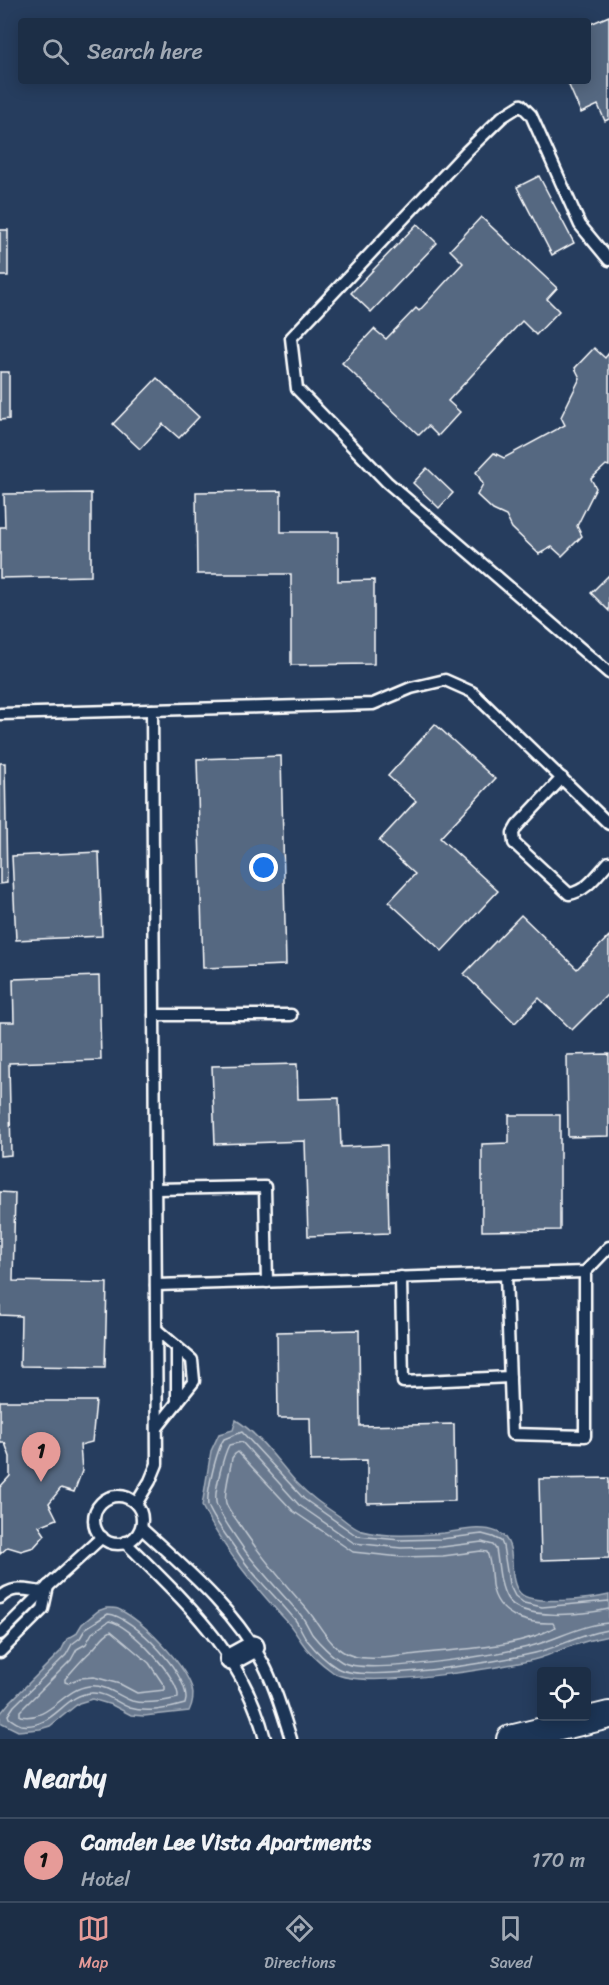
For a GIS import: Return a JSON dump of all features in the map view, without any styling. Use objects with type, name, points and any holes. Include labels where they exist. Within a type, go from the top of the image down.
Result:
[{"type":"street","points":[[231,1659],[253,1647]]},
{"type":"street","points":[[510,1739],[609,1715]]},
{"type":"lane","points":[[609,260],[580,225],[531,115],[521,105],[502,117],[467,151],[291,338],[297,389],[387,483],[609,673]]},
{"type":"lane","points":[[0,714],[373,704],[411,688],[445,680],[472,692],[609,824]]},
{"type":"lane","points":[[136,1504],[157,1464],[152,710]]},
{"type":"lane","points":[[562,778],[517,826],[513,833],[514,843],[569,894],[579,892],[609,862]]},
{"type":"lane","points":[[154,1015],[291,1015]]},
{"type":"lane","points":[[156,1189],[265,1187],[267,1282]]},
{"type":"lane","points":[[506,1275],[512,1434],[585,1436],[585,1272],[609,1247]]},
{"type":"lane","points":[[156,1285],[585,1272]]},
{"type":"lane","points":[[401,1277],[403,1382],[510,1377]]},
{"type":"lane","points":[[157,1330],[192,1360],[194,1381],[157,1428]]},
{"type":"lane","points":[[177,1348],[177,1403]]},
{"type":"lane","points":[[122,1496],[136,1504],[141,1512],[141,1528],[137,1535],[125,1542],[109,1542],[96,1528],[96,1512],[106,1499],[122,1496]]},
{"type":"lane","points":[[141,1528],[202,1582],[242,1631],[264,1665],[291,1739]]},
{"type":"lane","points":[[45,1589],[44,1609],[4,1648],[0,1634],[45,1589],[102,1537]]},
{"type":"lane","points":[[125,1542],[210,1632],[231,1659],[259,1715],[266,1739]]},
{"type":"lane","points":[[0,1598],[8,1591],[45,1589]]},
{"type":"water","points":[[236,1420],[261,1441],[306,1492],[359,1530],[403,1535],[491,1530],[504,1537],[509,1544],[513,1578],[520,1593],[527,1597],[563,1600],[609,1595],[609,1636],[573,1645],[540,1658],[467,1672],[373,1679],[349,1678],[334,1673],[308,1650],[288,1622],[249,1578],[228,1550],[202,1506],[211,1451],[219,1434],[233,1430]]},
{"type":"water","points":[[117,1608],[130,1616],[151,1633],[172,1655],[192,1688],[193,1700],[189,1711],[144,1716],[131,1715],[112,1705],[92,1699],[79,1703],[50,1726],[40,1729],[18,1731],[0,1722],[0,1714],[61,1651],[67,1639],[76,1634],[82,1624],[98,1611]]},
{"type":"building","points":[[609,16],[609,119],[605,121],[598,105],[581,113],[568,84],[591,84],[591,24]]},
{"type":"building","points":[[539,176],[574,243],[552,255],[517,187]]},
{"type":"building","points":[[481,217],[557,288],[547,299],[559,311],[536,335],[522,321],[448,401],[460,412],[438,436],[428,426],[419,435],[342,363],[374,329],[386,339],[416,308],[419,311],[463,263],[450,250]]},
{"type":"building","points":[[417,224],[437,243],[371,312],[351,293]]},
{"type":"building","points":[[0,230],[8,230],[8,276],[0,276]]},
{"type":"building","points":[[594,348],[605,358],[609,353],[609,466],[606,465],[591,479],[596,488],[577,526],[582,536],[562,556],[552,547],[539,554],[512,528],[506,516],[493,510],[477,495],[483,484],[476,472],[494,453],[504,458],[565,425],[561,417],[580,378],[575,368]]},
{"type":"building","points":[[0,372],[9,372],[9,419],[0,420]]},
{"type":"building","points":[[157,378],[199,417],[179,438],[163,424],[140,449],[113,424]]},
{"type":"building","points":[[427,468],[453,493],[439,508],[413,483]]},
{"type":"building","points":[[281,491],[281,532],[338,532],[338,581],[374,580],[374,664],[291,665],[291,574],[197,574],[196,492]]},
{"type":"building","points":[[91,493],[91,576],[0,578],[0,527],[5,527],[4,494]]},
{"type":"building","points":[[609,575],[609,611],[591,593]]},
{"type":"building","points":[[435,724],[495,779],[440,838],[498,891],[442,951],[389,902],[415,874],[379,841],[416,801],[388,776]]},
{"type":"building","points":[[281,756],[286,965],[203,968],[197,759]]},
{"type":"building","points":[[0,763],[5,763],[7,883],[0,884]]},
{"type":"building","points":[[99,852],[102,936],[16,940],[12,856]]},
{"type":"building","points":[[521,915],[577,969],[609,936],[609,993],[572,1030],[539,998],[515,1023],[464,974]]},
{"type":"building","points":[[99,976],[101,1060],[9,1063],[11,1155],[0,1156],[0,1022],[14,1022],[13,979]]},
{"type":"building","points":[[609,1054],[609,1136],[568,1137],[567,1055]]},
{"type":"building","points":[[297,1064],[298,1099],[339,1098],[341,1147],[387,1145],[389,1233],[308,1236],[305,1141],[215,1144],[212,1066]]},
{"type":"building","points":[[509,1115],[560,1115],[560,1230],[482,1231],[482,1144],[509,1143]]},
{"type":"building","points":[[0,1192],[15,1193],[13,1281],[107,1283],[105,1367],[20,1366],[21,1316],[0,1315]]},
{"type":"building","points":[[359,1330],[360,1426],[454,1424],[455,1501],[367,1503],[367,1460],[311,1461],[310,1418],[278,1418],[277,1332]]},
{"type":"building","points":[[0,1401],[96,1401],[92,1442],[80,1445],[82,1471],[74,1492],[61,1488],[49,1503],[57,1519],[39,1526],[45,1535],[34,1547],[21,1551],[8,1547],[0,1554],[0,1487],[10,1476],[10,1457],[5,1443],[0,1443]]},
{"type":"building","points":[[609,1478],[609,1558],[541,1560],[539,1479]]},
{"type":"place","name":"Camden Lee Vista Apartments","points":[[41,1482]]}]
